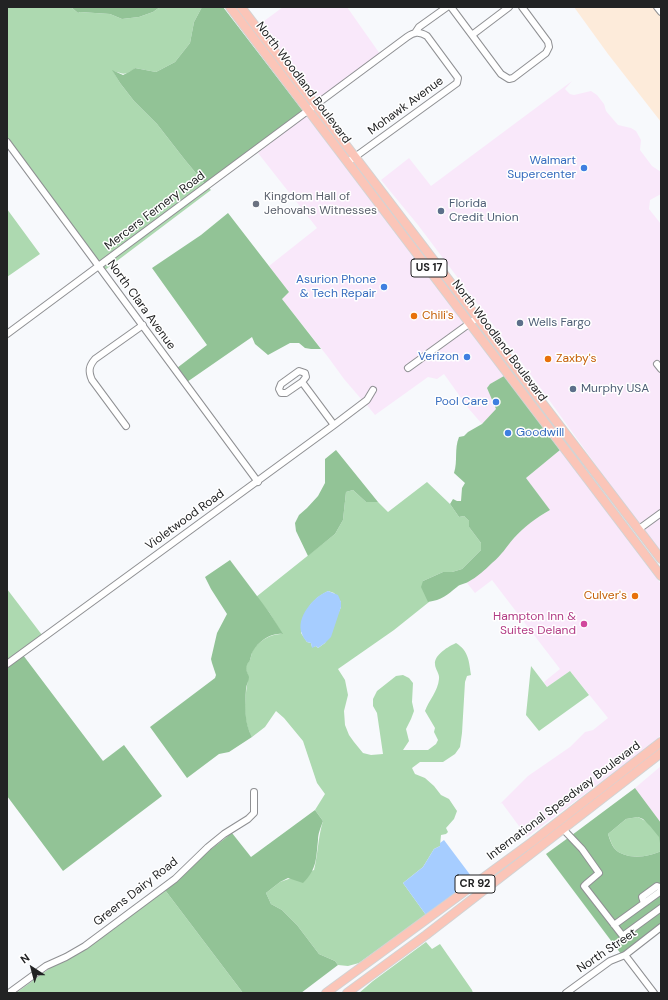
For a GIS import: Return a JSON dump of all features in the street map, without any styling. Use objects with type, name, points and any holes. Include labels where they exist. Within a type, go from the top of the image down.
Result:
[{"type":"main road","name":"North Woodland Boulevard","points":[[230,7],[271,54],[474,320],[557,424],[661,559]]},
{"type":"main road","name":"North Woodland Boulevard","points":[[241,7],[271,54]]},
{"type":"main road","name":"North Woodland Boulevard","points":[[474,320],[540,415],[660,575]]},
{"type":"main road","points":[[540,415],[549,422],[557,424]]},
{"type":"main road","points":[[552,431],[558,431],[566,436]]},
{"type":"main road","points":[[603,500],[618,512],[629,527],[639,529]]},
{"type":"main road","points":[[629,534],[639,535],[646,539]]},
{"type":"main road","name":"International Speedway Boulevard","points":[[326,993],[417,926],[534,846],[563,829],[588,804],[634,763],[661,742]]},
{"type":"main road","name":"International Speedway Boulevard","points":[[347,993],[426,935],[534,846],[588,804],[661,753]]},
{"type":"main road","points":[[634,763],[637,771]]},
{"type":"street","name":"Mercers Fernery Road","points":[[7,334],[407,37],[418,32],[419,28],[447,7]]},
{"type":"street","points":[[451,7],[501,74],[509,79],[513,78],[546,53],[550,47],[548,42],[522,7]]},
{"type":"street","points":[[472,35],[509,7]]},
{"type":"street","points":[[657,7],[661,12]]},
{"type":"street","name":"Mohawk Avenue","points":[[351,159],[457,83],[458,78],[427,36],[418,32]]},
{"type":"street","name":"North Clara Avenue","points":[[7,142],[258,482]]},
{"type":"street","points":[[408,368],[474,320]]},
{"type":"street","points":[[126,426],[92,380],[89,370],[95,359],[142,325]]},
{"type":"street","points":[[657,364],[661,369]]},
{"type":"street","points":[[302,382],[334,425]]},
{"type":"street","name":"Violetwood Road","points":[[7,664],[203,520],[258,482],[367,400],[373,390]]},
{"type":"street","points":[[639,529],[661,512]]},
{"type":"street","name":"Greens Dairy Road","points":[[9,993],[46,966],[66,958],[85,946],[175,879],[208,847],[224,834],[248,819],[254,813],[254,792]]},
{"type":"street","points":[[563,829],[582,849],[599,874],[584,886],[622,935],[624,936],[661,908]]},
{"type":"street","points":[[614,925],[661,891]]},
{"type":"street","name":"North Street","points":[[566,993],[610,961],[625,955],[661,927]]},
{"type":"street","points":[[625,955],[654,993]]},
{"type":"shaded area","points":[[283,7],[347,7],[380,54],[319,100],[260,24]]},
{"type":"shaded area","points":[[574,7],[654,7],[661,15],[661,122],[608,54]]},
{"type":"shaded area","points":[[572,81],[565,89],[570,94],[574,95],[591,91],[597,95],[604,104],[606,111],[618,125],[631,128],[636,131],[641,140],[640,150],[652,166],[661,172],[661,194],[650,200],[649,209],[661,224],[661,366],[657,361],[654,363],[661,373],[661,509],[639,525],[534,379],[418,225],[381,180],[409,158],[431,186]]},
{"type":"shaded area","points":[[306,115],[464,324],[405,368],[408,371],[467,328],[504,376],[490,384],[487,388],[497,409],[482,424],[469,409],[444,374],[437,379],[428,377],[375,415],[366,404],[376,389],[372,387],[362,400],[282,299],[289,292],[269,266],[317,228],[258,153]]},
{"type":"shaded area","points":[[560,450],[661,584],[661,735],[647,748],[527,837],[502,803],[500,804],[528,776],[570,747],[585,732],[593,730],[608,718],[570,671],[547,687],[544,682],[560,669],[492,580],[475,593],[467,583],[482,571],[528,524],[550,510],[526,478]]},
{"type":"shaded area","points":[[661,516],[661,554],[643,530]]},
{"type":"shaded area","points":[[661,766],[661,823],[635,788]]},
{"type":"green space","points":[[7,7],[71,7],[78,13],[110,14],[122,19],[139,17],[153,12],[160,7],[202,7],[194,22],[190,43],[175,62],[156,72],[135,68],[124,74],[113,71],[134,101],[157,124],[205,184],[99,263],[7,139]]},
{"type":"green space","points":[[71,7],[160,7],[153,12],[139,17],[122,19],[110,14],[78,13]]},
{"type":"green space","points":[[202,7],[223,7],[303,111],[205,184],[157,124],[134,101],[112,70],[123,75],[135,68],[156,72],[175,62],[190,43],[194,22]]},
{"type":"green space","points":[[209,188],[211,190],[105,270],[102,267]]},
{"type":"green space","points":[[7,209],[40,254],[7,277]]},
{"type":"green space","points":[[228,213],[289,292],[282,299],[321,349],[305,348],[299,343],[290,343],[268,355],[255,344],[252,337],[187,382],[177,368],[207,345],[152,268],[201,235]]},
{"type":"green space","points":[[504,376],[560,450],[526,478],[550,510],[535,519],[522,530],[498,557],[478,576],[458,586],[444,597],[428,602],[421,587],[423,581],[443,572],[452,572],[462,569],[481,550],[481,543],[469,527],[469,521],[464,516],[459,517],[450,504],[453,499],[461,501],[462,488],[465,483],[454,473],[457,446],[459,437],[464,436],[482,424],[496,409],[487,388],[490,384]]},
{"type":"green space","points":[[336,450],[378,502],[366,502],[353,490],[346,492],[343,520],[335,534],[308,556],[296,531],[295,523],[299,515],[318,496],[325,483],[325,459]]},
{"type":"green space","points":[[427,482],[450,504],[459,517],[464,516],[469,521],[469,527],[481,543],[481,550],[462,569],[452,572],[443,572],[423,581],[429,602],[394,630],[338,669],[345,680],[348,695],[344,711],[345,725],[349,735],[363,753],[371,755],[383,754],[377,713],[373,706],[373,699],[377,691],[396,676],[403,675],[409,678],[413,683],[412,702],[414,711],[406,729],[409,741],[403,750],[428,750],[436,744],[438,740],[434,732],[435,728],[425,711],[438,683],[439,677],[435,664],[437,657],[439,654],[456,643],[466,653],[471,675],[467,676],[465,682],[460,747],[455,754],[443,762],[420,762],[412,768],[415,774],[425,778],[441,795],[449,799],[457,811],[454,819],[446,828],[448,832],[441,835],[440,846],[434,849],[423,867],[403,883],[426,915],[359,963],[348,966],[338,965],[335,961],[319,954],[297,925],[282,910],[271,904],[266,893],[280,882],[314,870],[323,821],[315,810],[325,794],[317,783],[303,741],[284,718],[276,711],[265,727],[252,737],[247,723],[245,708],[248,677],[246,668],[252,652],[257,645],[273,635],[282,634],[269,612],[256,597],[335,534],[343,520],[346,492],[353,490],[366,502],[378,502],[388,512]],"holes":[[[328,591],[334,593],[341,602],[341,607],[325,643],[318,648],[316,646],[312,647],[311,643],[307,642],[301,633],[308,608],[311,603],[321,595]]]},
{"type":"green space","points":[[230,560],[269,612],[283,634],[265,638],[258,644],[251,654],[250,660],[246,667],[249,680],[246,688],[246,714],[249,732],[252,737],[229,752],[219,754],[187,778],[150,727],[215,678],[216,675],[211,659],[217,633],[227,614],[205,577]]},
{"type":"green space","points":[[7,589],[42,635],[7,661]]},
{"type":"green space","points":[[23,655],[103,761],[124,745],[162,796],[63,871],[7,796],[7,667]]},
{"type":"green space","points":[[531,666],[547,687],[570,671],[589,695],[539,731],[526,715]]},
{"type":"green space","points":[[635,788],[661,823],[661,849],[659,837],[643,819],[638,817],[626,819],[608,834],[615,849],[628,856],[639,857],[661,851],[661,886],[614,922],[587,886],[600,876],[572,835]]},
{"type":"green space","points":[[315,810],[323,821],[318,835],[317,853],[311,873],[303,883],[288,878],[280,882],[266,893],[271,904],[282,910],[297,925],[319,954],[335,961],[338,965],[301,993],[243,993],[165,890],[201,857],[232,833],[251,857]]},
{"type":"green space","points":[[638,817],[654,828],[660,838],[661,851],[650,855],[633,857],[617,851],[611,843],[608,834],[626,819]]},
{"type":"green space","points":[[568,838],[583,854],[596,873],[584,882],[622,938],[625,938],[661,911],[661,924],[621,954],[546,854]]},
{"type":"green space","points":[[165,890],[243,993],[16,993],[53,966],[67,960]]},
{"type":"green space","points":[[661,894],[661,905],[623,933],[617,926]]},
{"type":"green space","points":[[426,942],[432,949],[440,944],[473,993],[359,993],[373,981]]},
{"type":"water","points":[[328,591],[338,595],[341,602],[341,607],[331,637],[318,648],[316,646],[312,648],[311,643],[307,642],[302,635],[301,621],[307,608],[317,598]]},
{"type":"water","points":[[444,840],[474,880],[426,915],[403,883],[423,867],[434,849],[440,846],[440,843]]},
{"type":"place","name":"Walmart Supercenter","points":[[584,168]]},
{"type":"place","name":"Kingdom Hall of Jehovahs Witnesses","points":[[256,204]]},
{"type":"place","name":"Florida Credit Union","points":[[441,211]]},
{"type":"place","name":"Asurion Phone & Tech Repair","points":[[384,287]]},
{"type":"place","name":"Chili's","points":[[414,316]]},
{"type":"place","name":"Wells Fargo","points":[[520,323]]},
{"type":"place","name":"Verizon","points":[[467,357]]},
{"type":"place","name":"Zaxby's","points":[[548,359]]},
{"type":"place","name":"Murphy USA","points":[[573,389]]},
{"type":"place","name":"Pool Care","points":[[496,402]]},
{"type":"place","name":"Goodwill","points":[[508,433]]},
{"type":"place","name":"Culver's","points":[[635,596]]},
{"type":"place","name":"Hampton Inn & Suites Deland","points":[[584,624]]}]
